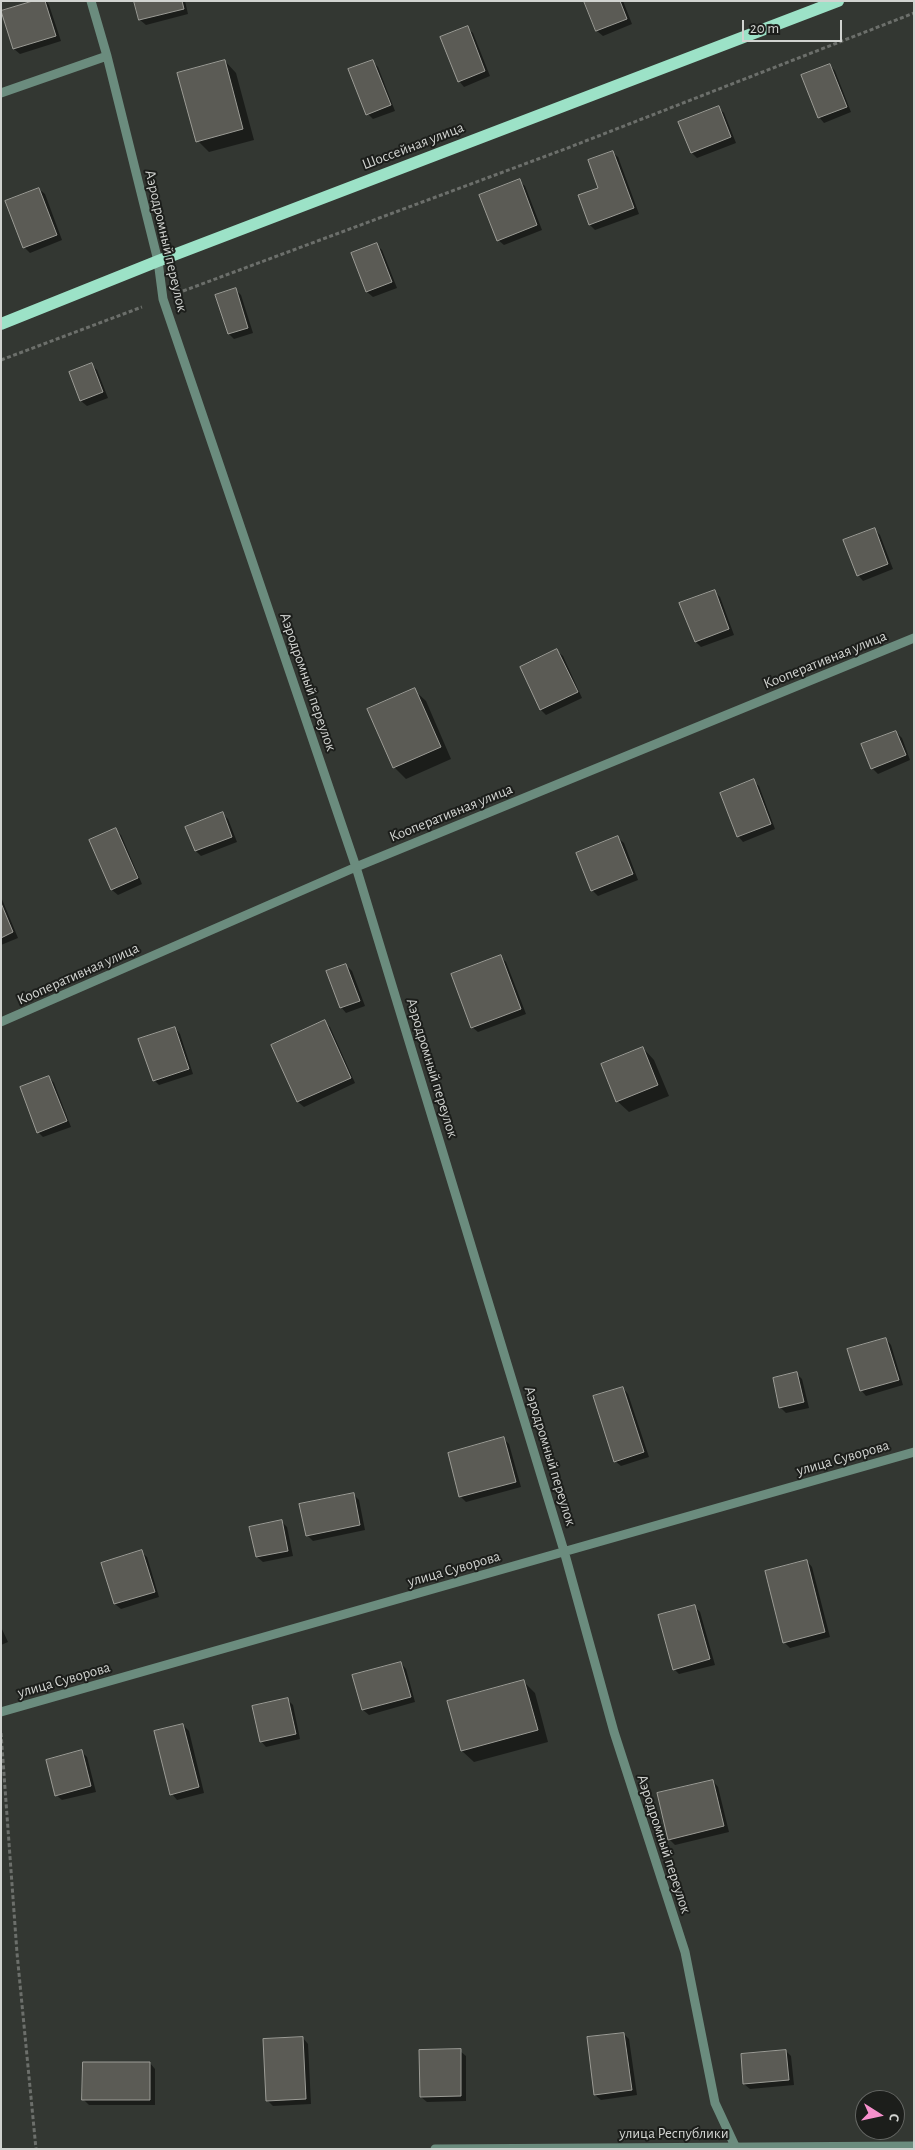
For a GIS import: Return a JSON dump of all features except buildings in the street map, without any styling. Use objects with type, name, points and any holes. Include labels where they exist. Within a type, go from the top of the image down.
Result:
[{"type":"main road","name":"Шоссейная улица","points":[[1,324],[158,261],[838,1]]},
{"type":"street","name":"Аэродромный переулок","points":[[91,1],[107,56],[158,261],[163,299],[356,867],[564,1551],[614,1732],[684,1952],[715,2103],[735,2146]]},
{"type":"street","points":[[1,93],[107,56]]},
{"type":"street","name":"Кооперативная улица","points":[[1,1022],[356,867],[914,638]]},
{"type":"street","name":"улица Суворова","points":[[1,1712],[914,1452]]},
{"type":"street","name":"улица Республики","points":[[435,2149],[914,2146]]},
{"type":"path","points":[[1,360],[565,149],[914,13]]},
{"type":"path","points":[[1,1732],[18,1953],[36,2149]]}]
